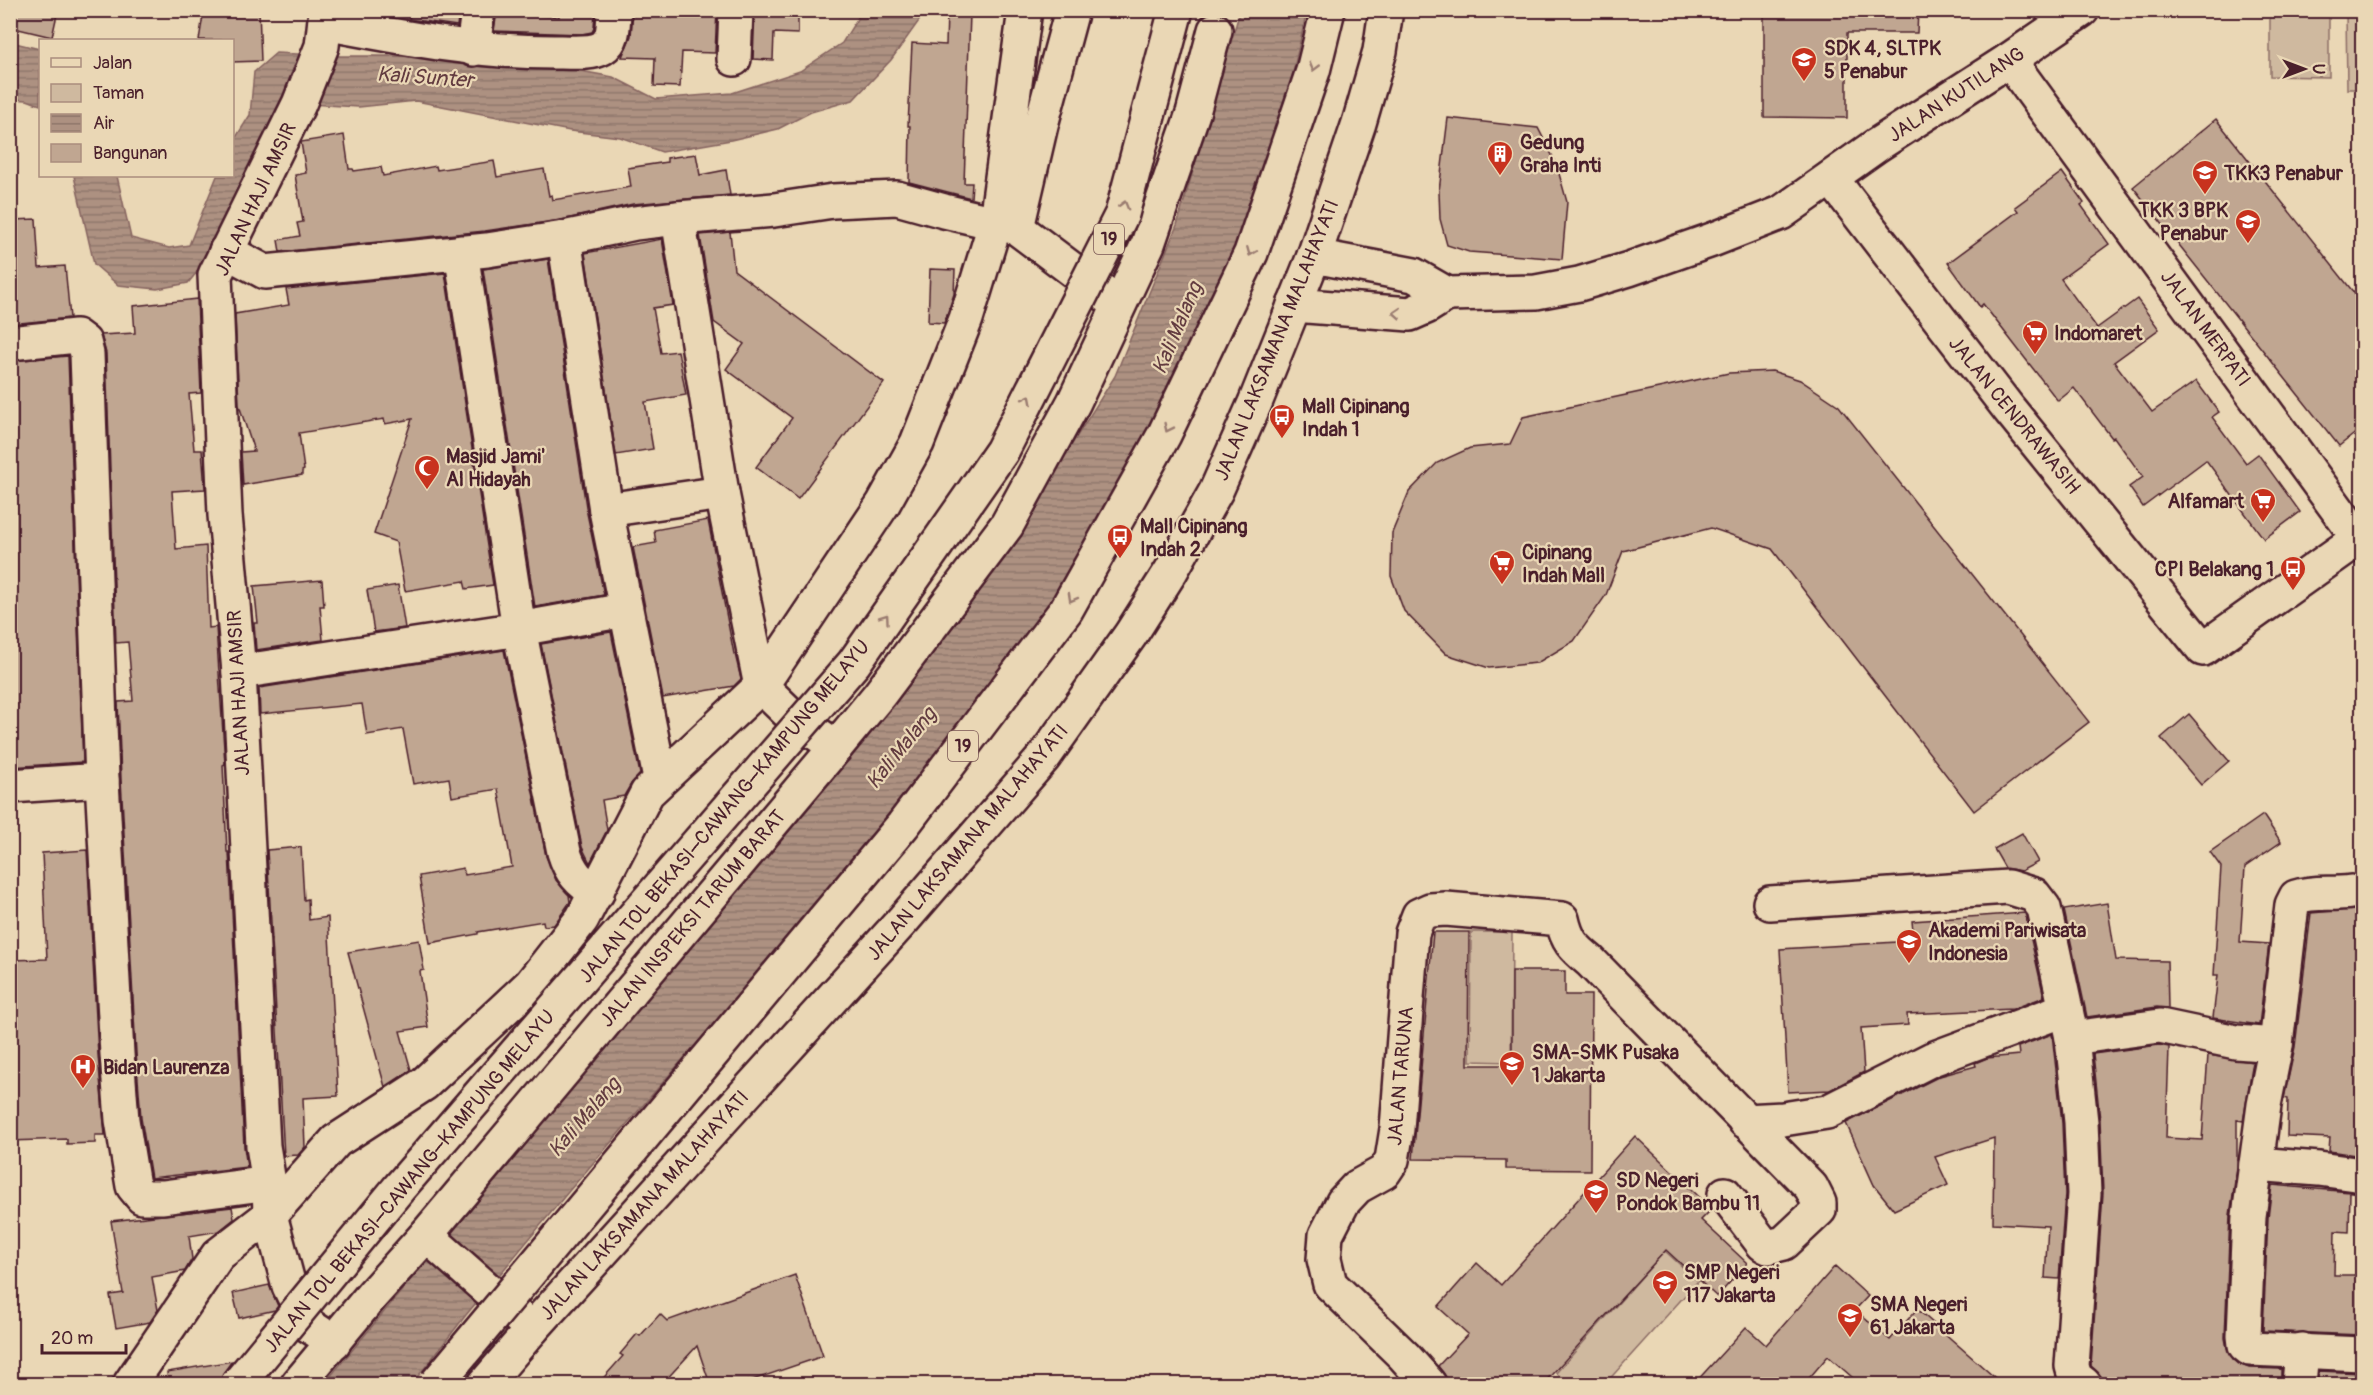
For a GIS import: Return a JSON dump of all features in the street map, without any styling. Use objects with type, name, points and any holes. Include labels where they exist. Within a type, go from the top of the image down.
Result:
[{"type":"main road","points":[[473,49],[478,10]]},
{"type":"main road","points":[[324,26],[473,49],[533,52],[600,50],[612,36],[614,10]]},
{"type":"main road","points":[[734,59],[735,10]]},
{"type":"main road","points":[[1007,225],[1025,10]]},
{"type":"main road","points":[[130,1384],[218,1255],[269,1199],[336,1141],[424,1084],[531,984],[582,919],[647,793],[660,778],[760,686],[883,504],[917,443],[1007,225],[1041,125],[1072,10]]},
{"type":"main road","name":"JALAN TOL BEKASI–CAWANG–KAMPUNG MELAYU","points":[[238,1384],[399,1188],[854,663],[1002,451],[1122,214],[1176,10]]},
{"type":"main road","name":"19","points":[[436,1384],[903,825],[1066,610],[1164,435],[1251,253],[1313,71],[1328,10]]},
{"type":"main road","name":"JALAN LAKSAMANA MALAHAYATI","points":[[484,1384],[523,1321],[903,919],[1044,757],[1131,634],[1172,571],[1216,491],[1255,403],[1314,256],[1359,123],[1380,51],[1386,10]]},
{"type":"main road","name":"JALAN KUTILANG","points":[[1447,294],[1536,292],[1579,284],[1712,240],[1781,213],[1877,145],[2010,60],[2082,10]]},
{"type":"main road","name":"JALAN HAJI AMSIR","points":[[324,26],[299,104],[215,276],[225,515],[239,672],[263,1146],[269,1199],[288,1286],[308,1325],[334,1342]]},
{"type":"main road","name":"JALAN INSPEKSI TARUM BARAT","points":[[298,1384],[373,1294],[432,1240],[581,1051],[879,694],[1007,525],[1074,402],[1148,244],[1193,113],[1215,30]]},
{"type":"main road","name":"JALAN MERPATI","points":[[2010,60],[2361,537]]},
{"type":"main road","name":"JALAN CENDRAWASIH","points":[[1831,178],[1930,309],[2203,649],[2361,537]]},
{"type":"main road","points":[[226,251],[265,272],[461,252],[564,238],[635,223],[774,210],[833,201],[897,198],[1007,225],[1119,305]]},
{"type":"main road","points":[[678,218],[722,493],[760,686],[794,718],[836,747]]},
{"type":"main road","points":[[564,238],[606,510],[660,778]]},
{"type":"main road","points":[[461,252],[519,629],[568,866],[582,884],[597,893]]},
{"type":"main road","points":[[1314,256],[1365,268],[1414,275],[1447,294]]},
{"type":"main road","points":[[1294,305],[1410,314],[1447,294]]},
{"type":"main road","points":[[10,343],[76,336],[84,342],[87,354],[102,780],[122,1120],[133,1186],[142,1197],[269,1199]]},
{"type":"main road","points":[[606,510],[722,493]]},
{"type":"main road","points":[[239,672],[519,629],[625,610]]},
{"type":"main road","points":[[10,786],[102,780]]},
{"type":"main road","points":[[1770,903],[2008,887],[2034,895],[2044,908],[2069,1024],[2081,1122],[2084,1194],[2072,1366],[2075,1377],[2084,1384]]},
{"type":"main road","points":[[2350,892],[2333,895],[2308,893],[2296,897],[2292,905],[2276,1045],[2249,1216],[2245,1345],[2250,1349],[2260,1351],[2302,1350],[2362,1353]]},
{"type":"main road","name":"JALAN TARUNA","points":[[1429,1384],[1404,1356],[1330,1284],[1324,1259],[1326,1234],[1343,1202],[1358,1187],[1384,1172],[1392,1160],[1397,1129],[1412,933],[1419,915],[1430,910],[1446,909],[1562,919],[1566,938],[1575,948],[1745,1121]]},
{"type":"main road","points":[[531,984],[581,1051]]},
{"type":"main road","points":[[1745,1121],[1783,1119],[1827,1112],[1932,1059],[2069,1024],[2160,1026],[2236,1042],[2276,1045]]},
{"type":"main road","points":[[1725,1194],[1768,1248],[1784,1243],[1819,1210],[1819,1203],[1811,1187],[1745,1121]]},
{"type":"main road","points":[[2256,1164],[2362,1175]]},
{"type":"main road","points":[[432,1240],[523,1321]]},
{"type":"main road","points":[[2299,1384],[2302,1350]]},
{"type":"green space","points":[[2270,11],[2329,11],[2329,77],[2270,76]]},
{"type":"green space","points":[[2346,11],[2362,11],[2362,89],[2347,89]]},
{"type":"green space","points":[[1471,932],[1512,932],[1511,1062],[1470,1061]]},
{"type":"green space","points":[[1665,1251],[1698,1281],[1605,1384],[1569,1384],[1556,1373]]},
{"type":"water","name":"Kali Sunter","points":[[862,11],[922,11],[921,18],[891,60],[853,100],[811,112],[778,129],[662,152],[620,137],[570,131],[416,101],[359,107],[292,103],[211,255],[188,283],[157,289],[118,285],[94,264],[74,177],[117,177],[131,238],[169,248],[189,245],[217,177],[234,177],[234,140],[250,115],[254,72],[276,53],[408,56],[479,66],[543,64],[613,77],[656,99],[732,93],[800,71],[842,43]]},
{"type":"water","name":"Kali Malang","points":[[1240,11],[1307,11],[1280,130],[1201,339],[1040,627],[869,844],[569,1191],[412,1384],[324,1384],[556,1105],[780,842],[981,588],[1115,376],[1177,225]]},
{"type":"water","points":[[11,42],[39,49],[39,105],[27,100],[11,99]]},
{"type":"building","points":[[10,10],[58,10],[52,37],[10,27]]},
{"type":"building","points":[[204,10],[259,10],[261,61],[234,62],[234,39],[199,39]]},
{"type":"building","points":[[410,10],[459,10],[457,26],[409,19]]},
{"type":"building","points":[[633,10],[717,10],[715,53],[682,52],[680,87],[654,86],[655,58],[622,57],[631,36]]},
{"type":"building","points":[[755,10],[798,10],[798,34],[774,33],[773,60],[753,59]]},
{"type":"building","points":[[1764,10],[1918,10],[1917,33],[1847,33],[1847,118],[1764,117]]},
{"type":"building","points":[[497,12],[559,17],[559,12],[595,13],[594,28],[592,32],[582,34],[494,31]]},
{"type":"building","points":[[947,13],[970,14],[964,183],[972,183],[971,198],[909,182],[910,126],[908,126],[912,43],[946,45]]},
{"type":"building","name":"Gedung Graha Inti","points":[[1448,118],[1538,128],[1556,163],[1567,202],[1562,259],[1469,252],[1447,245],[1440,219],[1439,191]]},
{"type":"building","name":"TKK 3 BPK Penabur","points":[[2216,119],[2362,303],[2362,428],[2339,446],[2133,187]]},
{"type":"building","points":[[344,135],[349,169],[354,171],[381,167],[383,176],[436,166],[437,170],[494,161],[497,177],[544,169],[549,196],[552,195],[553,200],[631,187],[628,168],[667,162],[667,158],[696,154],[700,175],[726,170],[730,195],[633,204],[561,220],[485,231],[280,252],[278,240],[300,236],[297,223],[303,222],[295,175],[306,173],[301,142]]},
{"type":"building","points":[[2062,172],[2084,203],[2081,205],[2109,244],[2061,279],[2097,328],[2137,299],[2159,329],[2114,362],[2152,412],[2196,381],[2219,412],[2212,417],[2246,463],[2258,454],[2300,512],[2264,539],[2206,460],[2143,507],[2129,487],[2143,477],[2114,437],[2112,438],[2074,388],[2058,401],[1983,304],[1980,307],[1948,263],[2018,211],[2015,207]]},
{"type":"building","points":[[36,219],[39,268],[65,266],[70,318],[10,324],[10,262],[16,262],[13,220]]},
{"type":"building","points":[[730,232],[734,270],[884,383],[798,499],[756,467],[792,418],[726,369],[744,344],[714,322],[700,235]]},
{"type":"building","points":[[662,239],[673,305],[653,308],[661,353],[678,351],[686,395],[645,402],[653,449],[616,455],[585,253]]},
{"type":"building","points":[[548,259],[587,513],[604,595],[535,607],[483,269]]},
{"type":"building","points":[[930,269],[955,270],[954,294],[944,323],[928,322]]},
{"type":"building","points":[[445,273],[493,585],[466,589],[464,581],[405,591],[396,542],[374,534],[412,419],[385,424],[384,419],[299,433],[304,470],[302,475],[243,485],[241,452],[254,451],[239,405],[235,314],[289,305],[286,289]]},
{"type":"building","points":[[197,299],[201,393],[189,394],[194,450],[202,450],[205,489],[172,491],[176,549],[206,546],[209,628],[216,627],[225,764],[223,765],[227,852],[229,852],[244,1147],[247,1167],[151,1178],[141,1118],[136,1053],[118,702],[133,701],[128,642],[116,643],[106,353],[101,335],[135,333],[133,306]]},
{"type":"building","points":[[68,356],[83,762],[10,767],[10,361]]},
{"type":"building","name":"Cipinang Indah Mall","points":[[1772,371],[1800,380],[1839,406],[2089,722],[1974,811],[1772,549],[1711,528],[1623,551],[1606,595],[1574,641],[1537,663],[1489,668],[1446,654],[1404,611],[1391,576],[1392,533],[1409,492],[1437,463],[1470,448],[1510,444],[1523,417],[1729,373]]},
{"type":"building","points":[[708,520],[741,679],[734,686],[663,698],[633,547],[656,543],[654,530]]},
{"type":"building","points":[[322,580],[324,606],[320,606],[323,640],[256,650],[254,623],[258,623],[254,586]]},
{"type":"building","points":[[398,585],[405,628],[374,632],[367,590]]},
{"type":"building","points":[[611,632],[640,774],[624,796],[602,800],[607,830],[590,863],[582,847],[541,644]]},
{"type":"building","points":[[504,650],[546,856],[556,880],[569,895],[570,902],[554,925],[544,926],[543,921],[430,943],[419,876],[463,868],[465,875],[512,867],[498,789],[452,797],[449,778],[413,784],[403,729],[367,735],[362,704],[260,714],[259,688]]},
{"type":"building","points":[[2189,714],[2229,761],[2201,785],[2161,738]]},
{"type":"building","points":[[2263,815],[2281,842],[2245,867],[2240,942],[2269,944],[2259,1025],[2213,1018],[2218,975],[2214,975],[2221,867],[2210,852]]},
{"type":"building","points":[[2022,833],[2038,862],[2021,871],[2005,868],[1994,849]]},
{"type":"building","points":[[301,847],[304,900],[308,899],[309,920],[328,917],[338,1096],[303,1098],[305,1147],[298,1155],[284,1156],[267,850]]},
{"type":"building","points":[[87,850],[98,1055],[105,1135],[95,1135],[95,1143],[67,1144],[67,1139],[10,1141],[10,960],[47,959],[42,853]]},
{"type":"building","points":[[2107,903],[2116,960],[2167,961],[2168,1008],[2157,1007],[2087,1017],[2064,910]]},
{"type":"building","points":[[2357,909],[2356,914],[2362,915],[2362,1156],[2329,1151],[2330,1138],[2287,1136],[2288,1099],[2284,1098],[2295,1047],[2311,913]]},
{"type":"building","name":"Akademi Pariwisata Indonesia","points":[[2025,913],[2044,997],[2013,1009],[1907,1014],[1908,1025],[1861,1028],[1864,1072],[1830,1090],[1788,1092],[1780,949],[1914,941],[1912,921]]},
{"type":"building","points":[[1433,932],[1469,932],[1468,1065],[1512,1065],[1512,971],[1565,971],[1565,995],[1591,995],[1590,1170],[1506,1169],[1506,1160],[1413,1159]]},
{"type":"building","points":[[419,940],[424,970],[420,971],[428,1027],[400,1031],[411,1070],[385,1087],[348,952]]},
{"type":"building","points":[[2052,1034],[2062,1123],[2065,1194],[2059,1279],[2045,1278],[2048,1226],[1993,1223],[1994,1138],[1935,1157],[1948,1185],[1894,1210],[1874,1185],[1846,1123],[1940,1076],[1976,1066],[1975,1063],[1987,1058],[2019,1055],[2018,1047]]},
{"type":"building","points":[[2159,1045],[2169,1047],[2166,1138],[2202,1140],[2208,1055],[2253,1062],[2243,1121],[2237,1120],[2237,1167],[2230,1215],[2225,1338],[2227,1348],[2239,1364],[2249,1368],[2281,1369],[2281,1384],[2253,1384],[2189,1377],[2188,1384],[2102,1384],[2101,1376],[2091,1366],[2103,1193],[2100,1120],[2093,1054]]},
{"type":"building","points":[[1635,1136],[1712,1209],[1701,1220],[1747,1263],[1717,1297],[1666,1250],[1543,1384],[1451,1384],[1438,1366],[1468,1334],[1438,1307],[1477,1263],[1501,1285]]},
{"type":"building","points":[[2272,1185],[2350,1192],[2349,1232],[2335,1231],[2334,1275],[2362,1275],[2362,1335],[2263,1331],[2268,1218]]},
{"type":"building","points":[[232,1207],[234,1219],[219,1231],[189,1236],[192,1259],[185,1271],[152,1277],[158,1310],[150,1322],[116,1328],[110,1295],[123,1293],[111,1221]]},
{"type":"building","name":"SMA Negeri 61 Jakarta","points":[[1835,1266],[1868,1296],[1855,1310],[1890,1340],[1917,1309],[2002,1384],[1860,1384],[1828,1356],[1804,1384],[1694,1384],[1746,1327],[1766,1345]]},
{"type":"building","points":[[795,1275],[823,1356],[741,1384],[710,1384],[697,1346],[662,1384],[598,1384],[623,1356],[620,1354],[637,1334],[640,1336],[660,1314],[667,1321]]},
{"type":"building","points":[[269,1285],[278,1306],[275,1310],[239,1318],[233,1293]]},
{"type":"building","points":[[232,1361],[223,1373],[220,1384],[168,1384],[167,1372]]},
{"type":"building","points":[[2319,1371],[2362,1373],[2362,1384],[2318,1384]]},
{"type":"place","name":"SDK 4, SLTPK 5 Penabur","points":[[1804,83]]},
{"type":"place","name":"Gedung Graha Inti","points":[[1500,177]]},
{"type":"place","name":"TKK3 Penabur","points":[[2205,196]]},
{"type":"place","name":"TKK 3 BPK Penabur","points":[[2248,245]]},
{"type":"place","name":"Indomaret","points":[[2035,356]]},
{"type":"place","name":"Mall Cipinang Indah 1","points":[[1282,440]]},
{"type":"place","name":"Masjid Jami' Al Hidayah","points":[[427,491]]},
{"type":"place","name":"Alfamart","points":[[2263,524]]},
{"type":"place","name":"Mall Cipinang Indah 2","points":[[1120,560]]},
{"type":"place","name":"Cipinang Indah Mall","points":[[1502,586]]},
{"type":"place","name":"CPI Belakang 1","points":[[2293,592]]},
{"type":"place","name":"Akademi Pariwisata Indonesia","points":[[1909,965]]},
{"type":"place","name":"SMA-SMK Pusaka 1 Jakarta","points":[[1512,1087]]},
{"type":"place","name":"Bidan Laurenza","points":[[83,1090]]},
{"type":"place","name":"SD Negeri Pondok Bambu 11","points":[[1596,1215]]},
{"type":"place","name":"SMP Negeri 117 Jakarta","points":[[1665,1306]]},
{"type":"place","name":"SMA Negeri 61 Jakarta","points":[[1850,1339]]}]
